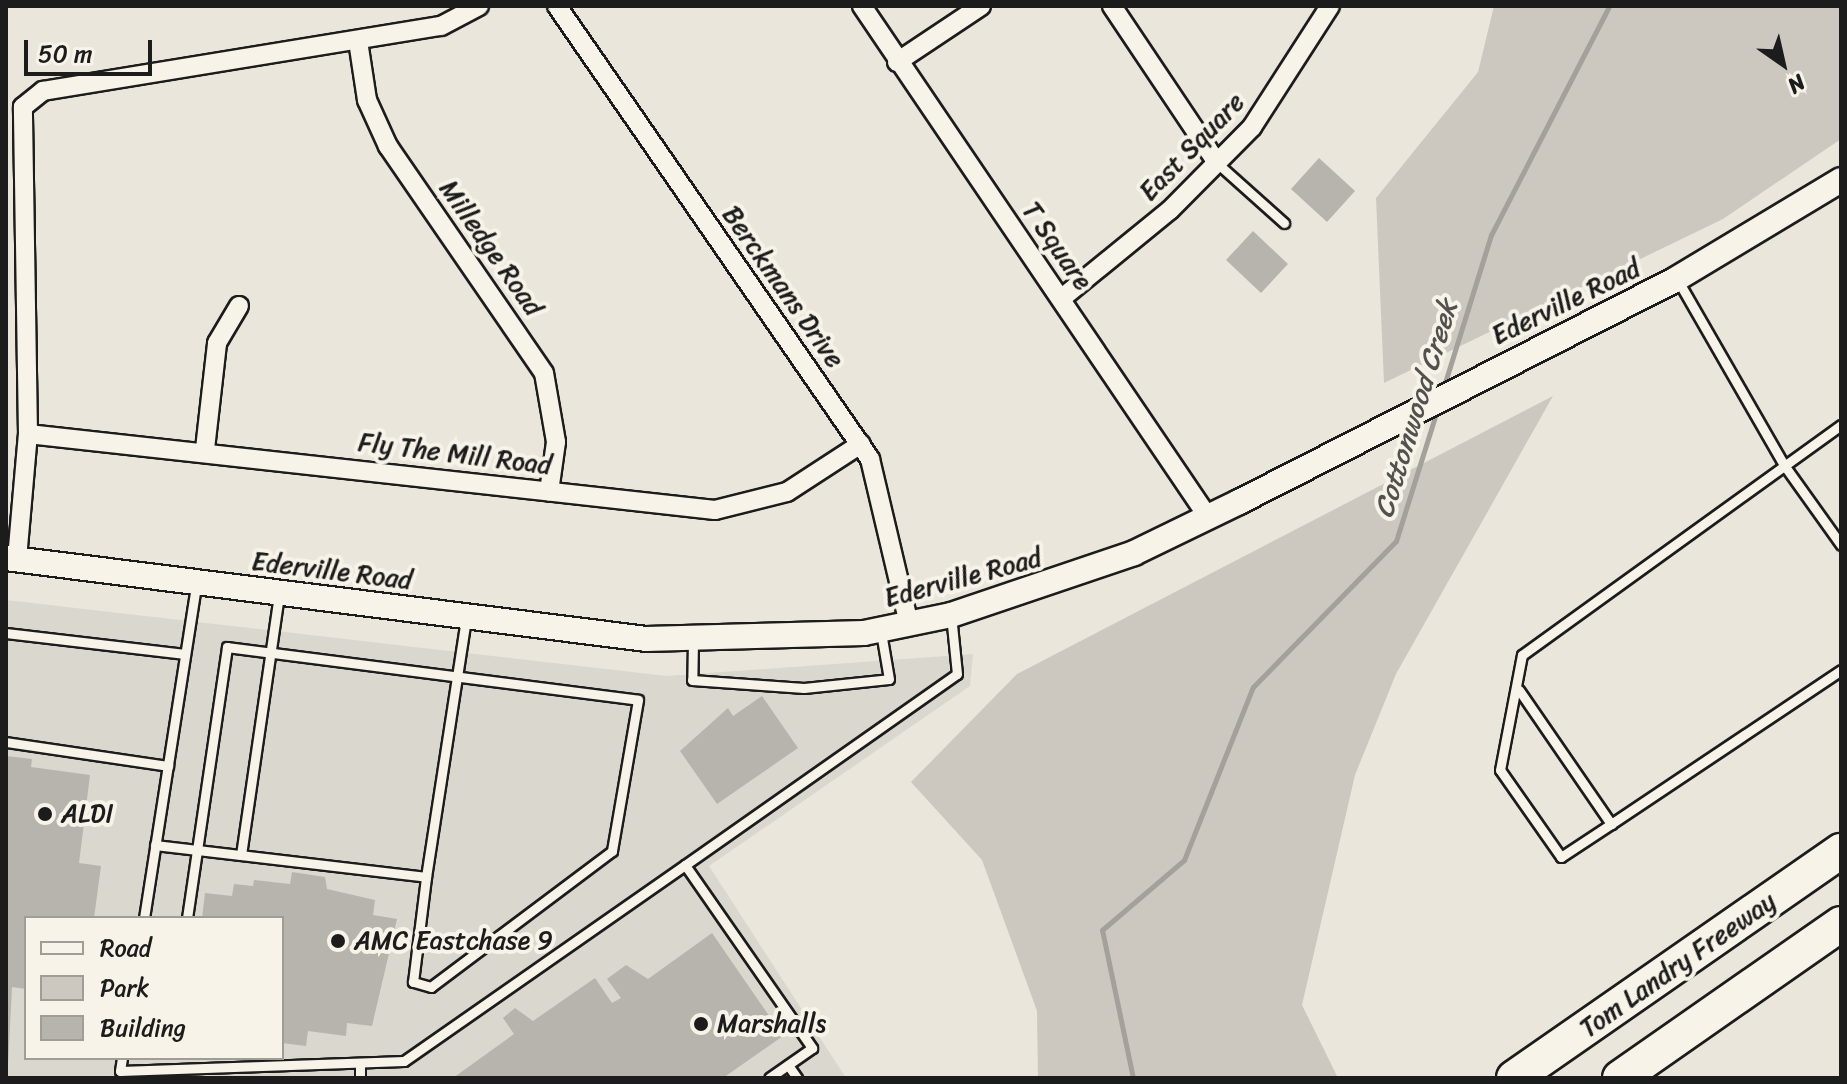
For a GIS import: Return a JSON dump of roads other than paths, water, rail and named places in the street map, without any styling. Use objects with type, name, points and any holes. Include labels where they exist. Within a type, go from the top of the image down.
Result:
[{"type":"highway","name":"Tom Landry Freeway","points":[[1514,1078],[1841,851]]},
{"type":"highway","points":[[1620,1078],[1841,924]]},
{"type":"street","points":[[11,558],[28,434],[15,172],[20,116],[43,91],[441,26],[479,6]]},
{"type":"street","name":"Berckmans Drive","points":[[557,6],[861,444],[882,487],[909,624]]},
{"type":"street","name":"T Square","points":[[862,6],[897,62],[1062,298],[1208,517]]},
{"type":"street","points":[[897,62],[981,6]]},
{"type":"street","points":[[1112,6],[1217,163]]},
{"type":"street","name":"East Square","points":[[1062,298],[1217,163],[1252,127],[1330,6]]},
{"type":"street","name":"Milledge Road","points":[[358,41],[367,100],[388,146],[544,373],[556,442],[549,492]]},
{"type":"street","name":"Ederville Road","points":[[11,558],[466,616],[693,641],[881,629],[909,624],[951,615],[1055,583],[1208,517],[1345,444],[1676,279],[1841,180]]},
{"type":"street","points":[[205,449],[217,343],[239,306]]},
{"type":"street","name":"Fly The Mill Road","points":[[28,434],[205,449],[549,492],[739,507],[787,492],[861,444]]},
{"type":"lane","points":[[1217,163],[1284,223]]},
{"type":"lane","points":[[1676,279],[1784,465],[1841,545]]},
{"type":"lane","points":[[1841,425],[1522,655],[1519,690],[1500,770],[1561,857],[1841,670]]},
{"type":"lane","points":[[144,916],[197,582]]},
{"type":"lane","points":[[241,855],[280,592]]},
{"type":"lane","points":[[122,1060],[120,1071],[182,1063],[404,1061],[957,674],[951,615]]},
{"type":"lane","points":[[187,916],[193,850],[221,654],[227,647],[272,647],[457,673],[638,700],[618,837],[612,851],[431,987],[413,982],[426,877],[457,673],[466,616]]},
{"type":"lane","points":[[693,641],[692,680],[804,688],[889,679],[881,629]]},
{"type":"lane","points":[[6,633],[185,654]]},
{"type":"lane","points":[[1519,690],[1611,824]]},
{"type":"lane","points":[[6,742],[168,766]]},
{"type":"lane","points":[[155,845],[426,877]]},
{"type":"lane","points":[[685,865],[812,1048],[769,1078]]},
{"type":"lane","points":[[360,1063],[360,1078]]},
{"type":"lane","points":[[788,1065],[797,1078]]},
{"type":"waterway","name":"Cottonwood Creek","points":[[1443,389],[1491,235],[1609,6]]},
{"type":"waterway","name":"Cottonwood Creek","points":[[1133,1078],[1102,930],[1184,860],[1253,687],[1396,541],[1437,410]]},
{"type":"place","name":"ALDI","points":[[45,814]]},
{"type":"place","name":"AMC Eastchase 9","points":[[338,941]]},
{"type":"place","name":"Marshalls","points":[[701,1024]]}]
